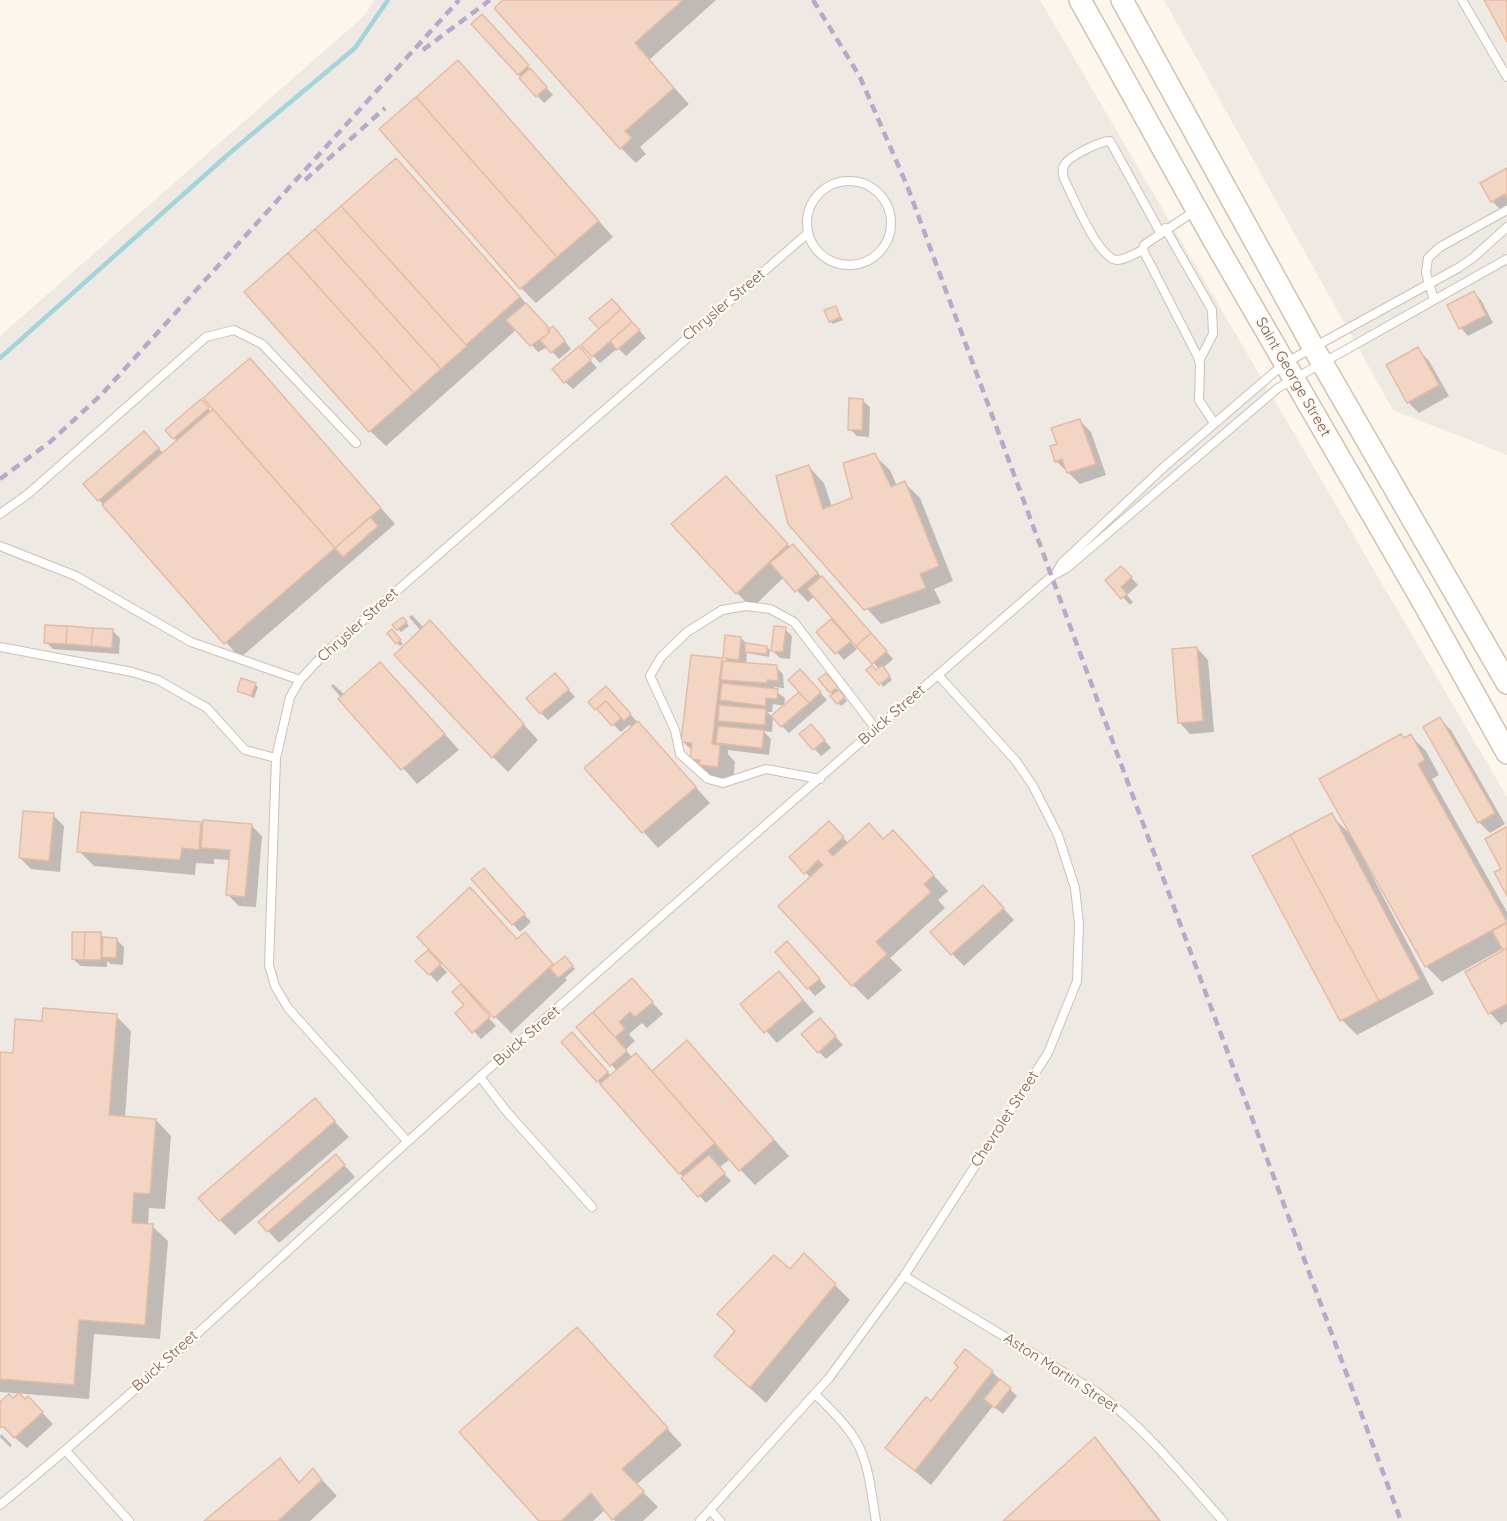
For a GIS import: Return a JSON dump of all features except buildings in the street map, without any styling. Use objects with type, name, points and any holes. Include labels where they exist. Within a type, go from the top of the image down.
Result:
[{"type":"main road","name":"Saint George Street","points":[[1080,0],[1507,753]]},
{"type":"main road","points":[[1122,0],[1318,355],[1507,683]]},
{"type":"lane","points":[[1462,0],[1507,77]]},
{"type":"lane","points":[[1143,250],[1120,260],[1113,259],[1100,246],[1064,179],[1062,171],[1065,163],[1102,141],[1110,141],[1115,147],[1212,310],[1213,334],[1199,361]]},
{"type":"lane","points":[[851,180],[866,184],[879,192],[888,205],[892,221],[890,236],[877,255],[856,266],[840,265],[826,259],[814,248],[808,233],[807,218],[812,203],[822,190],[835,183],[851,180]]},
{"type":"lane","points":[[1197,209],[1163,230],[1144,245],[1143,250],[1199,361],[1199,400],[1214,423]]},
{"type":"lane","points":[[1434,300],[1426,265],[1434,251],[1507,210]]},
{"type":"lane","points":[[1318,355],[1474,257],[1507,226]]},
{"type":"lane","name":"Chrysler Street","points":[[407,1142],[288,1008],[275,986],[269,965],[276,758],[285,714],[300,680],[323,655],[808,233]]},
{"type":"lane","points":[[1318,355],[1434,300],[1507,259]]},
{"type":"lane","points":[[0,513],[28,494],[206,337],[234,330],[262,344],[356,443]]},
{"type":"lane","name":"Buick Street","points":[[0,1505],[66,1450],[480,1077],[1057,571],[1062,562],[1214,423],[1289,371],[1318,355]]},
{"type":"lane","name":"Buick Street","points":[[1057,571],[1067,568],[1264,398],[1289,371],[1318,355]]},
{"type":"lane","points":[[0,546],[76,576],[191,642],[300,680]]},
{"type":"lane","points":[[820,778],[766,769],[723,783],[705,778],[680,754],[675,730],[650,676],[661,657],[687,632],[723,610],[746,606],[770,609],[794,622],[876,729]]},
{"type":"lane","points":[[0,647],[132,672],[158,680],[207,708],[245,750],[276,758]]},
{"type":"lane","name":"Chevrolet Street","points":[[700,1521],[815,1394],[904,1276],[1048,1053],[1077,981],[1079,954],[1075,888],[1058,835],[1016,761],[938,675]]},
{"type":"lane","points":[[480,1077],[507,1112],[592,1207]]},
{"type":"lane","name":"Aston Martin Street","points":[[904,1276],[1098,1393],[1118,1408],[1138,1426],[1223,1521]]},
{"type":"lane","points":[[815,1394],[851,1433],[858,1444],[867,1468],[876,1521]]},
{"type":"lane","points":[[66,1450],[129,1521]]},
{"type":"lane","points":[[711,1511],[720,1521]]},
{"type":"shaded area","points":[[374,0],[1040,0],[1507,797],[1507,1521],[0,1521],[0,336],[364,16]]},
{"type":"shaded area","points":[[1164,0],[1507,0],[1507,455],[1393,410]]},
{"type":"waterway","points":[[0,358],[232,151],[355,48],[388,0]]},
{"type":"railway","points":[[0,479],[50,442],[102,394],[459,0]]},
{"type":"railway","points":[[423,50],[490,0]]},
{"type":"railway","points":[[813,0],[860,77],[908,188],[1401,1521]]},
{"type":"railway","points":[[305,180],[385,108]]}]
